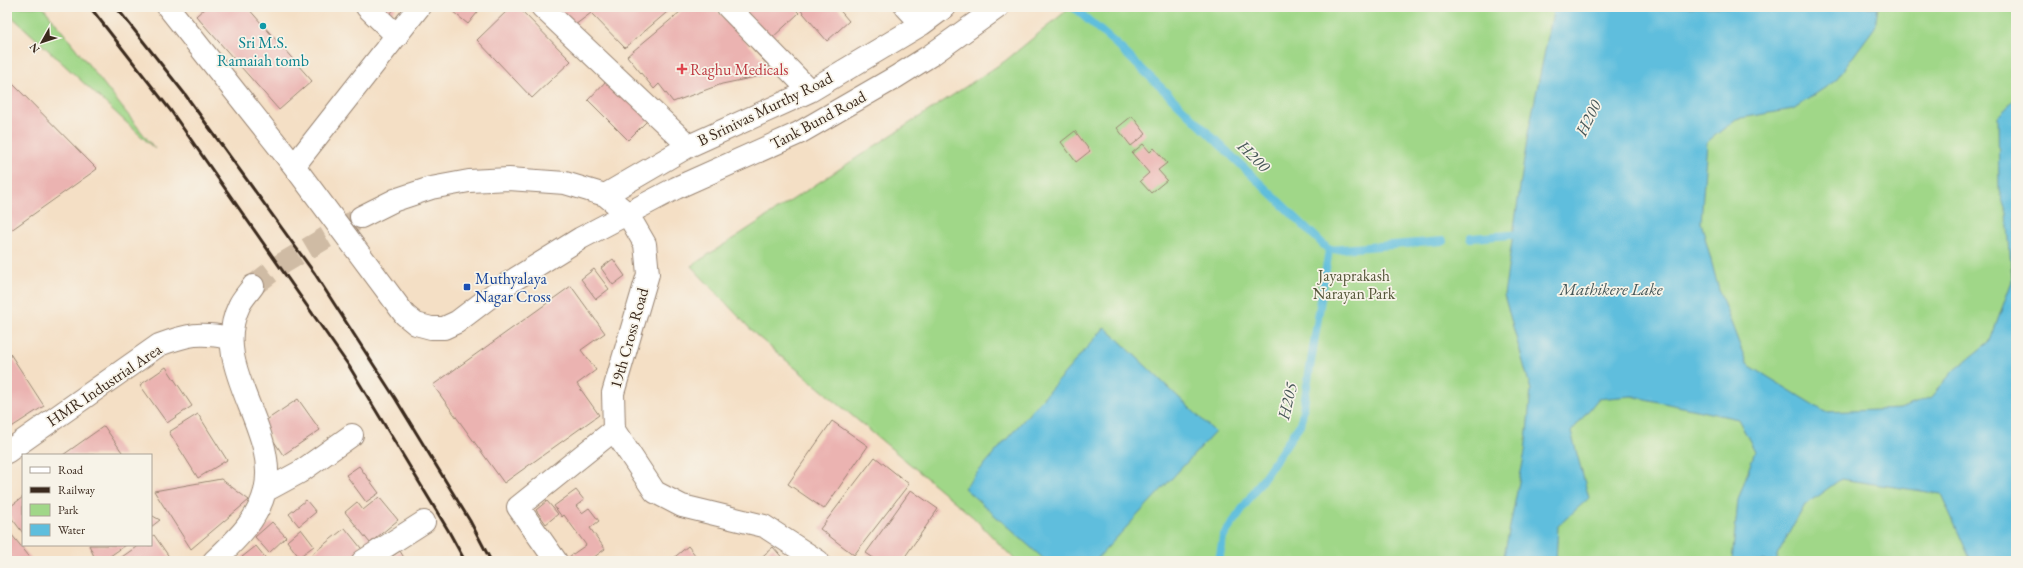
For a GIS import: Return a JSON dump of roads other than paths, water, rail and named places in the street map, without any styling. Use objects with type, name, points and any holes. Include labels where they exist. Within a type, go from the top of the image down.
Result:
[{"type":"street","name":"Tank Bund Road","points":[[168,7],[294,166],[405,315],[416,324],[431,328],[444,328],[457,322],[507,284],[581,238],[627,213],[676,188],[799,133],[931,55],[998,7]]},
{"type":"street","points":[[367,7],[397,36]]},
{"type":"street","points":[[294,166],[419,7]]},
{"type":"street","points":[[542,7],[689,146]]},
{"type":"street","points":[[728,7],[810,91]]},
{"type":"street","points":[[906,7],[922,24]]},
{"type":"street","name":"B Srinivas Murthy Road","points":[[605,195],[689,146],[810,91],[922,24],[945,7]]},
{"type":"street","points":[[361,217],[395,200],[431,188],[469,181],[509,178],[565,183],[605,195],[627,213]]},
{"type":"street","name":"19th Cross Road","points":[[614,430],[613,392],[648,274],[645,244],[627,213]]},
{"type":"street","points":[[214,561],[240,536],[255,514],[265,491],[268,467],[262,440],[237,372],[231,338],[233,321],[239,305],[254,286]]},
{"type":"street","name":"HMR Industrial Area","points":[[7,452],[159,345],[182,337],[206,334],[231,338]]},
{"type":"street","points":[[556,561],[518,507],[614,430],[655,492],[682,506],[764,526],[818,561]]},
{"type":"street","points":[[265,491],[300,472],[352,435]]},
{"type":"street","points":[[363,561],[424,522]]},
{"type":"water","name":"Mathikere Lake","points":[[1554,7],[1878,7],[1875,27],[1835,81],[1793,109],[1736,119],[1707,142],[1701,222],[1720,294],[1747,364],[1825,412],[1900,409],[1931,397],[1954,370],[1990,341],[2012,281],[2007,213],[1999,190],[1998,116],[2016,99],[2016,561],[1971,561],[1941,494],[1841,479],[1805,505],[1777,555],[1777,561],[1732,561],[1738,500],[1755,451],[1738,419],[1631,396],[1598,399],[1571,432],[1589,498],[1558,526],[1556,561],[1503,561],[1525,452],[1531,390],[1504,295],[1528,133]]},
{"type":"water","points":[[1105,327],[1215,432],[1095,561],[1046,561],[964,488]]},
{"type":"waterway","name":"H200","points":[[1073,7],[1116,44],[1329,250],[1443,241]]},
{"type":"waterway","name":"H200","points":[[1471,238],[1523,234]]},
{"type":"waterway","name":"H205","points":[[1219,561],[1223,537],[1301,423],[1329,250]]},
{"type":"tunnel","points":[[253,286],[280,265],[361,217]]},
{"type":"railway","points":[[90,7],[171,111],[349,366],[448,530],[465,561]]},
{"type":"railway","points":[[116,7],[184,93],[315,274],[395,398],[470,521],[491,561]]},
{"type":"place","name":"Sri M.S. Ramaiah tomb","points":[[263,26]]},
{"type":"place","name":"Raghu Medicals","points":[[682,69]]},
{"type":"place","name":"Muthyalaya Nagar Cross","points":[[467,287]]},
{"type":"park label","name":"Jayaprakash Narayan Park","points":[[1354,284]]}]
